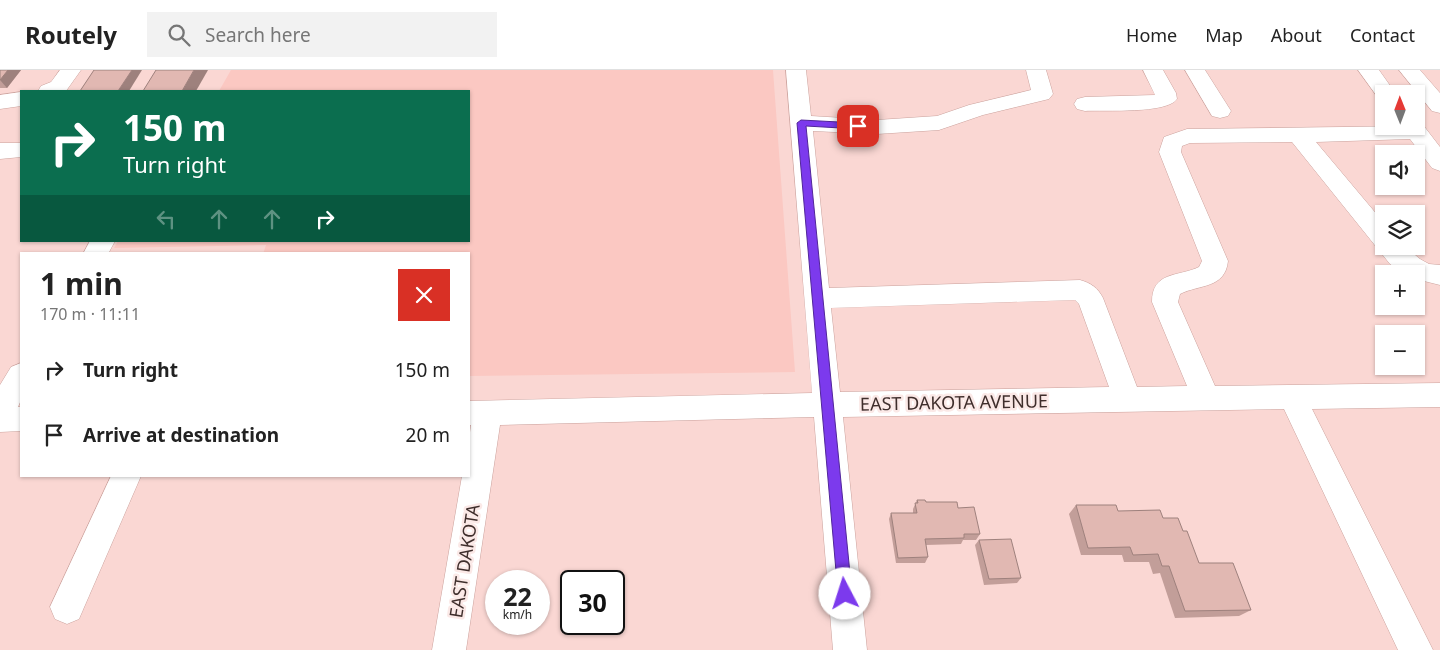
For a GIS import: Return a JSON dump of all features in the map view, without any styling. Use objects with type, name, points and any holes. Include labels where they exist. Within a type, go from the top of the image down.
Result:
[{"type":"street","points":[[50,90],[58,87],[72,70]]},
{"type":"street","points":[[796,70],[850,650]]},
{"type":"street","points":[[801,123],[877,127],[938,123],[977,110],[1042,94],[1036,70]]},
{"type":"street","points":[[1086,104],[1160,102],[1166,99],[1165,93],[1153,70]]},
{"type":"street","points":[[1195,70],[1220,111]]},
{"type":"street","points":[[1368,70],[1379,85]]},
{"type":"street","points":[[1409,70],[1440,106]]},
{"type":"street","points":[[0,102],[20,99]]},
{"type":"street","points":[[1207,398],[1165,302],[1165,292],[1172,284],[1207,276],[1214,270],[1215,260],[1170,152],[1172,142],[1187,136],[1298,136],[1427,143]]},
{"type":"street","points":[[1298,136],[1375,229]]},
{"type":"street","points":[[0,151],[20,150]]},
{"type":"street","points":[[1396,255],[1412,267],[1440,275]]},
{"type":"street","points":[[818,298],[1080,290],[1090,298],[1128,400]]},
{"type":"street","points":[[0,411],[20,377]]},
{"type":"street","points":[[1292,397],[1416,650]]},
{"type":"street","name":"EAST DAKOTA AVENUE","points":[[478,412],[1207,398],[1438,398]]},
{"type":"street","name":"EAST DAKOTA","points":[[450,650],[478,412]]},
{"type":"street","points":[[0,420],[20,420]]},
{"type":"street","points":[[67,606],[126,477]]},
{"type":"shaded area","points":[[231,70],[773,70],[795,372],[470,376],[470,252],[264,252],[266,245],[114,248],[117,242],[470,242],[470,90],[220,90]]},
{"type":"building","points":[[0,70],[8,70],[0,80]]},
{"type":"building","points":[[94,70],[132,70],[119,90],[81,90]]},
{"type":"building","points":[[156,70],[194,70],[183,90],[144,90]]},
{"type":"building","points":[[917,500],[925,500],[926,502],[957,502],[958,508],[974,507],[980,534],[964,534],[964,538],[925,539],[928,557],[898,558],[891,513],[917,513],[915,503],[918,503]]},
{"type":"building","points":[[1076,505],[1116,505],[1118,511],[1160,510],[1163,518],[1178,518],[1183,531],[1187,531],[1199,563],[1233,563],[1251,610],[1185,611],[1169,566],[1162,566],[1158,554],[1133,555],[1130,547],[1088,548]]},
{"type":"building","points":[[1011,539],[1021,578],[989,579],[979,540]]},
{"type":"route","points":[[845,594],[801,123],[858,126]]}]
